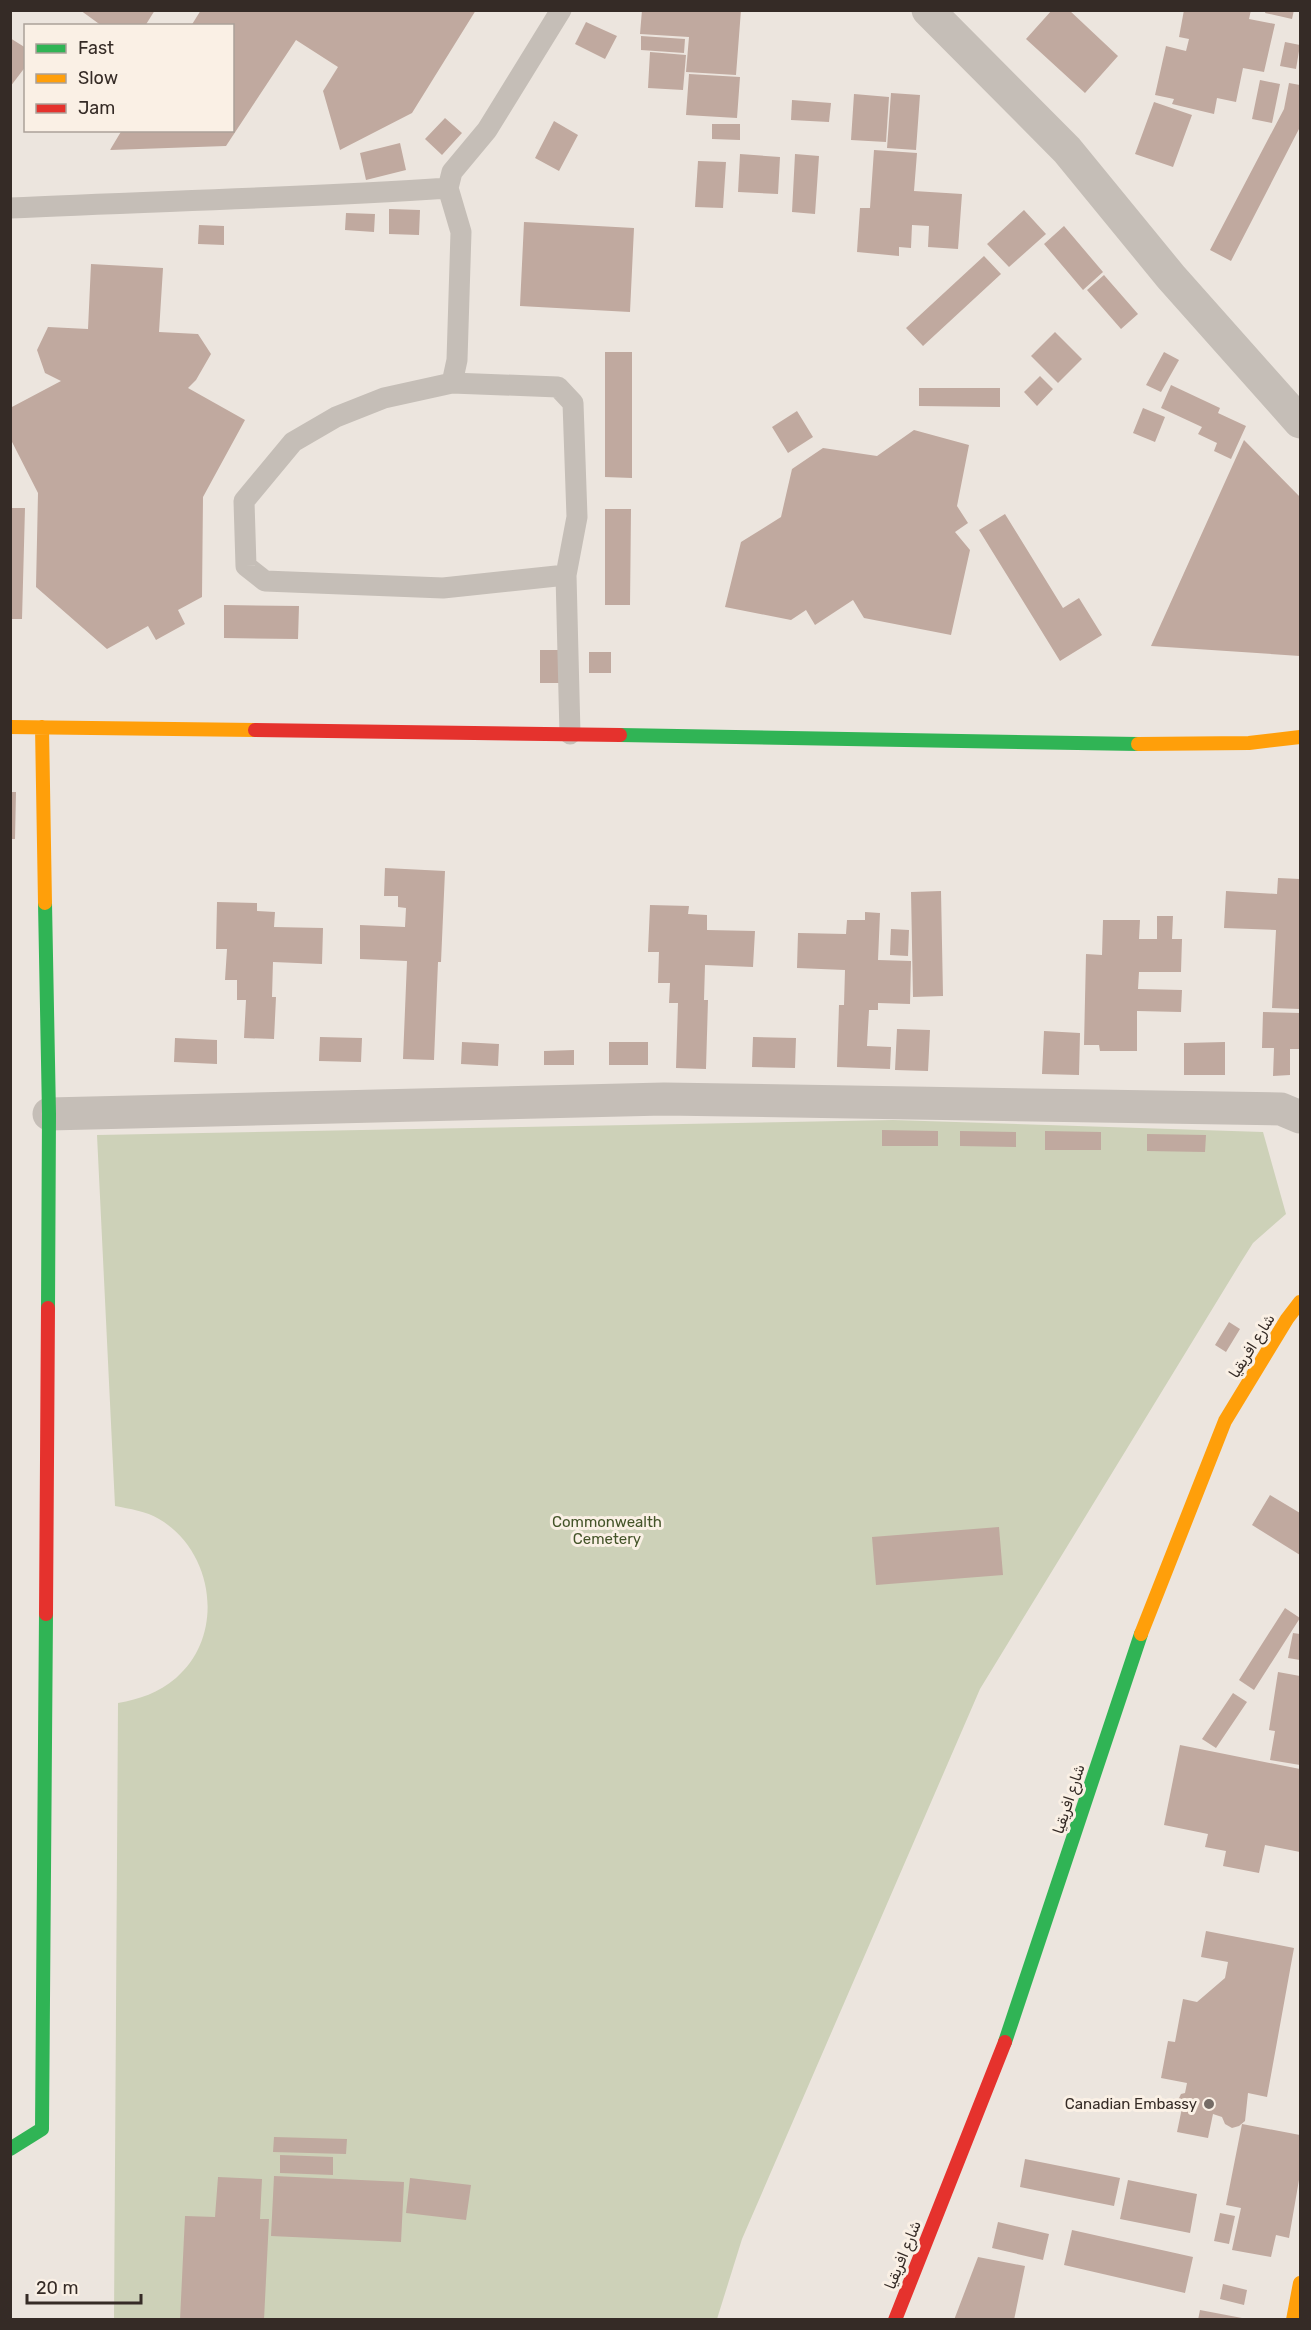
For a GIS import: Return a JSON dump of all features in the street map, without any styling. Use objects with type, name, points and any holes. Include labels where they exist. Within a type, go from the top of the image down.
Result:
[{"type":"main road","points":[[10,727],[570,734],[1098,745],[1249,743],[1300,737]]},
{"type":"main road","points":[[10,2149],[42,2129],[49,1114],[42,728]]},
{"type":"main road","points":[[1249,743],[1290,753]]},
{"type":"main road","name":"شارع افريقيا","points":[[895,2319],[1015,2015],[1145,1623],[1225,1421],[1287,1319],[1300,1302]]},
{"type":"main road","points":[[1293,2319],[1300,2283]]},
{"type":"street","points":[[943,16],[1067,150],[1172,277],[1300,422]]},
{"type":"street","points":[[49,1114],[664,1099],[1281,1108],[1300,1117]]},
{"type":"lane","points":[[452,383],[457,360],[461,232],[448,188],[452,172],[487,130],[561,10]]},
{"type":"lane","points":[[10,208],[333,196],[448,188]]},
{"type":"lane","points":[[566,575],[443,588],[265,581],[246,566],[244,501],[292,442],[336,417],[384,398],[452,383],[558,387],[573,403],[577,516],[566,575],[570,734]]},
{"type":"green space","name":"Commonwealth Cemetery","points":[[893,1120],[1263,1132],[1286,1214],[1253,1243],[980,1689],[742,2239],[717,2319],[114,2319],[118,1703],[162,1688],[176,1678],[192,1660],[202,1640],[207,1617],[207,1594],[202,1572],[192,1551],[178,1533],[154,1516],[115,1506],[97,1135]]},
{"type":"building","points":[[80,10],[155,10],[146,24],[99,24]]},
{"type":"building","points":[[201,10],[476,10],[412,113],[340,150],[323,91],[338,67],[296,40],[226,146],[110,150],[121,132],[234,132],[234,24],[192,24]]},
{"type":"building","points":[[642,10],[741,10],[736,75],[686,72],[689,37],[640,34]]},
{"type":"building","points":[[1052,10],[1069,10],[1118,56],[1085,93],[1026,39]]},
{"type":"building","points":[[1184,10],[1251,10],[1249,19],[1275,24],[1264,72],[1243,68],[1236,102],[1217,98],[1214,114],[1172,104],[1174,99],[1155,95],[1166,46],[1186,51],[1189,39],[1179,37]]},
{"type":"building","points":[[1266,10],[1294,10],[1292,19],[1265,13]]},
{"type":"building","points":[[586,22],[617,36],[605,59],[575,44]]},
{"type":"building","points":[[641,36],[685,39],[684,53],[641,50]]},
{"type":"building","points":[[10,38],[24,47],[24,69],[10,87]]},
{"type":"building","points":[[1285,42],[1300,45],[1296,69],[1280,66]]},
{"type":"building","points":[[650,52],[686,55],[683,90],[648,88]]},
{"type":"building","points":[[689,74],[740,77],[737,118],[686,115]]},
{"type":"building","points":[[1260,80],[1280,84],[1272,123],[1252,119]]},
{"type":"building","points":[[1289,83],[1300,85],[1300,127],[1231,261],[1210,250],[1284,109]]},
{"type":"building","points":[[891,93],[920,95],[916,150],[887,148]]},
{"type":"building","points":[[854,94],[889,97],[886,142],[851,140]]},
{"type":"building","points":[[792,100],[831,103],[829,122],[791,120]]},
{"type":"building","points":[[1154,102],[1192,115],[1173,167],[1135,154]]},
{"type":"building","points":[[445,118],[462,133],[442,155],[425,139]]},
{"type":"building","points":[[554,121],[578,135],[559,171],[535,158]]},
{"type":"building","points":[[712,124],[740,124],[740,140],[712,139]]},
{"type":"building","points":[[400,143],[406,170],[366,180],[360,153]]},
{"type":"building","points":[[874,150],[917,153],[914,191],[962,194],[958,249],[928,247],[929,226],[912,225],[911,248],[899,247],[899,256],[857,252],[860,208],[870,208]]},
{"type":"building","points":[[740,154],[780,157],[778,194],[738,192]]},
{"type":"building","points":[[795,154],[819,156],[815,214],[792,212]]},
{"type":"building","points":[[698,161],[726,162],[723,208],[695,207]]},
{"type":"building","points":[[389,209],[420,210],[419,235],[389,234]]},
{"type":"building","points":[[1024,210],[1046,234],[1009,267],[987,244]]},
{"type":"building","points":[[346,213],[375,214],[374,232],[345,230]]},
{"type":"building","points":[[524,222],[634,228],[630,312],[520,306]]},
{"type":"building","points":[[199,225],[224,226],[224,245],[198,244]]},
{"type":"building","points":[[1064,226],[1103,272],[1083,290],[1044,244]]},
{"type":"building","points":[[984,256],[1001,274],[923,346],[906,328]]},
{"type":"building","points":[[91,264],[163,268],[159,332],[198,334],[211,354],[196,380],[188,388],[245,420],[203,497],[202,597],[178,610],[185,624],[156,640],[148,626],[107,649],[36,587],[38,493],[10,438],[10,408],[61,381],[45,373],[37,350],[48,327],[88,329]]},
{"type":"building","points":[[1104,275],[1138,314],[1121,329],[1087,290]]},
{"type":"building","points":[[1055,332],[1082,359],[1058,383],[1031,356]]},
{"type":"building","points":[[605,352],[632,352],[632,478],[605,477]]},
{"type":"building","points":[[1164,352],[1179,360],[1161,392],[1146,385]]},
{"type":"building","points":[[1040,376],[1053,389],[1037,406],[1024,392]]},
{"type":"building","points":[[1171,385],[1220,408],[1218,413],[1246,426],[1231,459],[1214,451],[1217,443],[1198,434],[1202,427],[1161,408]]},
{"type":"building","points":[[919,388],[1000,388],[1000,407],[919,406]]},
{"type":"building","points":[[1143,408],[1165,417],[1155,442],[1133,433]]},
{"type":"building","points":[[797,411],[813,437],[788,453],[772,427]]},
{"type":"building","points":[[914,430],[969,445],[957,506],[968,523],[955,532],[970,550],[951,635],[864,618],[853,600],[815,625],[806,610],[791,620],[725,607],[741,542],[781,517],[792,469],[823,448],[877,456]]},
{"type":"building","points":[[1244,440],[1300,497],[1300,656],[1151,646]]},
{"type":"building","points":[[10,508],[25,508],[22,619],[10,619]]},
{"type":"building","points":[[605,509],[631,509],[630,605],[605,605]]},
{"type":"building","points":[[1005,514],[1063,608],[1079,598],[1102,635],[1060,661],[979,530]]},
{"type":"building","points":[[224,605],[299,606],[298,639],[224,638]]},
{"type":"building","points":[[540,650],[559,650],[559,683],[540,683]]},
{"type":"building","points":[[589,652],[611,652],[611,673],[589,673]]},
{"type":"building","points":[[10,792],[16,792],[15,839],[10,839]]},
{"type":"building","points":[[385,868],[445,871],[434,1060],[403,1059],[407,961],[360,959],[360,925],[405,927],[406,908],[398,907],[398,896],[384,896]]},
{"type":"building","points":[[1278,878],[1300,879],[1300,1009],[1272,1008],[1276,930],[1224,928],[1226,891],[1277,894]]},
{"type":"building","points":[[941,891],[943,996],[913,997],[911,892]]},
{"type":"building","points":[[217,902],[257,903],[257,911],[275,912],[274,927],[323,928],[322,964],[273,962],[272,997],[276,997],[274,1039],[244,1038],[246,1000],[237,1000],[237,980],[225,980],[227,949],[216,949]]},
{"type":"building","points":[[650,905],[689,906],[688,914],[707,915],[707,930],[755,931],[753,967],[705,965],[704,1000],[708,1000],[706,1069],[676,1068],[678,1003],[669,1003],[670,983],[658,983],[659,952],[648,952]]},
{"type":"building","points":[[865,912],[880,913],[878,960],[911,961],[910,1004],[878,1003],[878,1010],[869,1010],[867,1046],[891,1047],[890,1069],[837,1067],[839,1005],[844,1005],[845,970],[797,968],[798,933],[846,934],[847,920],[865,920]]},
{"type":"building","points":[[1157,916],[1173,916],[1172,939],[1182,939],[1181,972],[1139,972],[1138,989],[1182,990],[1181,1012],[1137,1011],[1137,1051],[1100,1051],[1099,1045],[1084,1045],[1086,954],[1102,955],[1103,920],[1140,920],[1139,939],[1157,939]]},
{"type":"building","points":[[891,929],[909,930],[908,956],[890,955]]},
{"type":"building","points":[[1263,1012],[1300,1013],[1299,1049],[1290,1049],[1290,1075],[1273,1076],[1274,1048],[1262,1048]]},
{"type":"building","points":[[897,1029],[930,1030],[928,1071],[895,1070]]},
{"type":"building","points":[[1044,1031],[1080,1033],[1079,1075],[1042,1074]]},
{"type":"building","points":[[320,1037],[362,1038],[361,1062],[319,1061]]},
{"type":"building","points":[[753,1037],[796,1038],[795,1068],[752,1067]]},
{"type":"building","points":[[175,1038],[217,1040],[217,1064],[174,1062]]},
{"type":"building","points":[[462,1042],[499,1044],[498,1066],[461,1064]]},
{"type":"building","points":[[609,1042],[648,1042],[648,1065],[609,1065]]},
{"type":"building","points":[[1225,1042],[1225,1075],[1184,1075],[1184,1043]]},
{"type":"building","points":[[574,1050],[574,1065],[544,1065],[544,1051]]},
{"type":"building","points":[[882,1130],[938,1131],[938,1146],[882,1146]]},
{"type":"building","points":[[960,1131],[1016,1132],[1016,1147],[960,1146]]},
{"type":"building","points":[[1045,1131],[1101,1132],[1101,1150],[1045,1150]]},
{"type":"building","points":[[1147,1134],[1206,1135],[1205,1152],[1147,1151]]},
{"type":"building","points":[[1229,1322],[1240,1329],[1226,1352],[1215,1345]]},
{"type":"building","points":[[1270,1495],[1300,1513],[1300,1555],[1252,1525]]},
{"type":"building","points":[[999,1527],[1003,1575],[876,1585],[872,1537]]},
{"type":"building","points":[[1285,1608],[1300,1618],[1254,1690],[1239,1680]]},
{"type":"building","points":[[1293,1633],[1300,1634],[1300,1660],[1288,1658]]},
{"type":"building","points":[[1278,1672],[1300,1676],[1300,1765],[1270,1760],[1275,1731],[1269,1730]]},
{"type":"building","points":[[1233,1693],[1247,1702],[1216,1748],[1202,1739]]},
{"type":"building","points":[[1180,1745],[1300,1769],[1300,1852],[1265,1845],[1259,1873],[1223,1866],[1226,1851],[1205,1847],[1208,1834],[1164,1825]]},
{"type":"building","points":[[1206,1931],[1294,1948],[1267,2097],[1248,2093],[1245,2121],[1239,2126],[1232,2128],[1225,2124],[1222,2117],[1213,2114],[1208,2138],[1177,2132],[1182,2108],[1178,2100],[1181,2094],[1185,2093],[1187,2083],[1161,2078],[1168,2041],[1175,2042],[1183,1999],[1197,2002],[1225,1978],[1228,1962],[1201,1957]]},
{"type":"building","points":[[1242,2124],[1300,2135],[1300,2174],[1289,2238],[1276,2235],[1271,2257],[1232,2250],[1241,2208],[1226,2205]]},
{"type":"building","points":[[274,2137],[347,2139],[346,2154],[273,2152]]},
{"type":"building","points":[[280,2155],[333,2157],[333,2175],[280,2173]]},
{"type":"building","points":[[1025,2159],[1120,2178],[1114,2206],[1020,2187]]},
{"type":"building","points":[[274,2176],[404,2182],[401,2242],[271,2236]]},
{"type":"building","points":[[218,2177],[262,2179],[260,2219],[269,2219],[264,2320],[180,2320],[185,2216],[215,2217]]},
{"type":"building","points":[[410,2178],[471,2185],[466,2220],[406,2213]]},
{"type":"building","points":[[1128,2180],[1197,2194],[1190,2233],[1120,2219]]},
{"type":"building","points":[[1220,2213],[1235,2216],[1229,2244],[1214,2241]]},
{"type":"building","points":[[998,2222],[1049,2234],[1043,2260],[992,2248]]},
{"type":"building","points":[[1072,2230],[1193,2257],[1185,2293],[1064,2265]]},
{"type":"building","points":[[978,2257],[1025,2266],[1014,2320],[954,2320]]},
{"type":"building","points":[[1223,2284],[1247,2290],[1244,2305],[1220,2299]]},
{"type":"building","points":[[1200,2310],[1242,2318],[1242,2320],[1198,2320]]},
{"type":"traffic: fast","points":[[620,735],[1138,744]]},
{"type":"traffic: fast","points":[[45,903],[49,1114],[48,1308]]},
{"type":"traffic: fast","points":[[10,2149],[42,2129],[46,1614]]},
{"type":"traffic: fast","points":[[1005,2042],[1141,1634]]},
{"type":"traffic: slow","points":[[10,727],[255,730]]},
{"type":"traffic: slow","points":[[42,727],[45,903]]},
{"type":"traffic: slow","points":[[1138,744],[1249,743],[1300,737]]},
{"type":"traffic: slow","points":[[1141,1634],[1225,1421],[1287,1319],[1300,1302]]},
{"type":"traffic: slow","points":[[1293,2320],[1300,2283]]},
{"type":"traffic: jam","points":[[255,730],[620,735]]},
{"type":"traffic: jam","points":[[46,1614],[48,1308]]},
{"type":"traffic: jam","points":[[895,2320],[1005,2042]]},
{"type":"place","name":"Canadian Embassy","points":[[1209,2104]]}]
